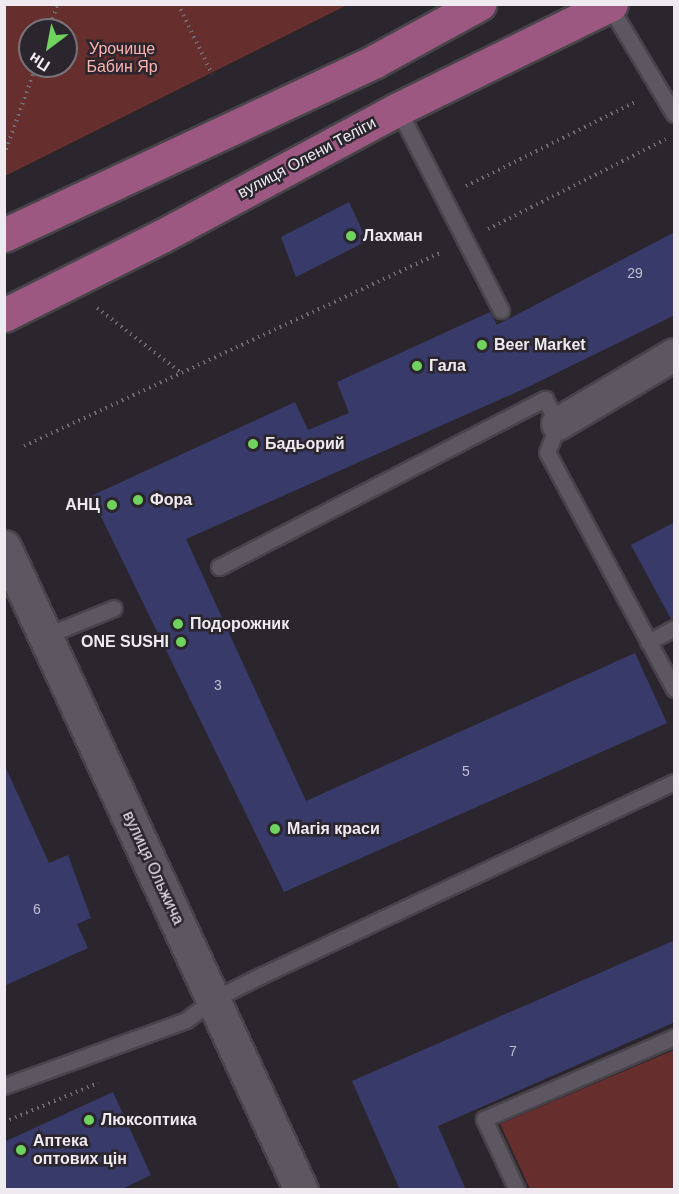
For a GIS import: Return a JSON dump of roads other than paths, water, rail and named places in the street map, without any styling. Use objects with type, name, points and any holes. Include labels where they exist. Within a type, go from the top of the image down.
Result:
[{"type":"main road","points":[[4,235],[375,61],[479,4]]},
{"type":"main road","name":"вулиця Олени Теліги","points":[[4,315],[162,236],[398,109],[610,5]]},
{"type":"main road","name":"вулиця Ольжича","points":[[4,547],[214,999],[297,1187]]},
{"type":"street","points":[[558,424],[675,355]]},
{"type":"lane","points":[[610,5],[675,114]]},
{"type":"lane","points":[[398,109],[501,310]]},
{"type":"lane","points":[[219,567],[544,399],[558,424],[547,452],[675,689]]},
{"type":"lane","points":[[45,636],[114,608]]},
{"type":"lane","points":[[648,642],[675,628]]},
{"type":"lane","points":[[4,1086],[186,1020],[214,999],[675,782]]},
{"type":"lane","points":[[517,1190],[484,1119],[675,1037]]},
{"type":"place","name":"Лахман","points":[[351,236]]},
{"type":"place","name":"Beer Market","points":[[482,345]]},
{"type":"place","name":"Гала","points":[[417,366]]},
{"type":"place","name":"Бадьорий","points":[[253,444]]},
{"type":"place","name":"Фора","points":[[138,500]]},
{"type":"place","name":"АНЦ","points":[[112,505]]},
{"type":"place","name":"Подорожник","points":[[178,624]]},
{"type":"place","name":"ONE SUSHI","points":[[181,642]]},
{"type":"place","name":"Магія краси","points":[[275,829]]},
{"type":"place","name":"Люксоптика","points":[[89,1120]]},
{"type":"place","name":"Аптека оптових цін","points":[[21,1150]]},
{"type":"park label","name":"Урочище Бабин Яр","points":[[122,58]]}]
